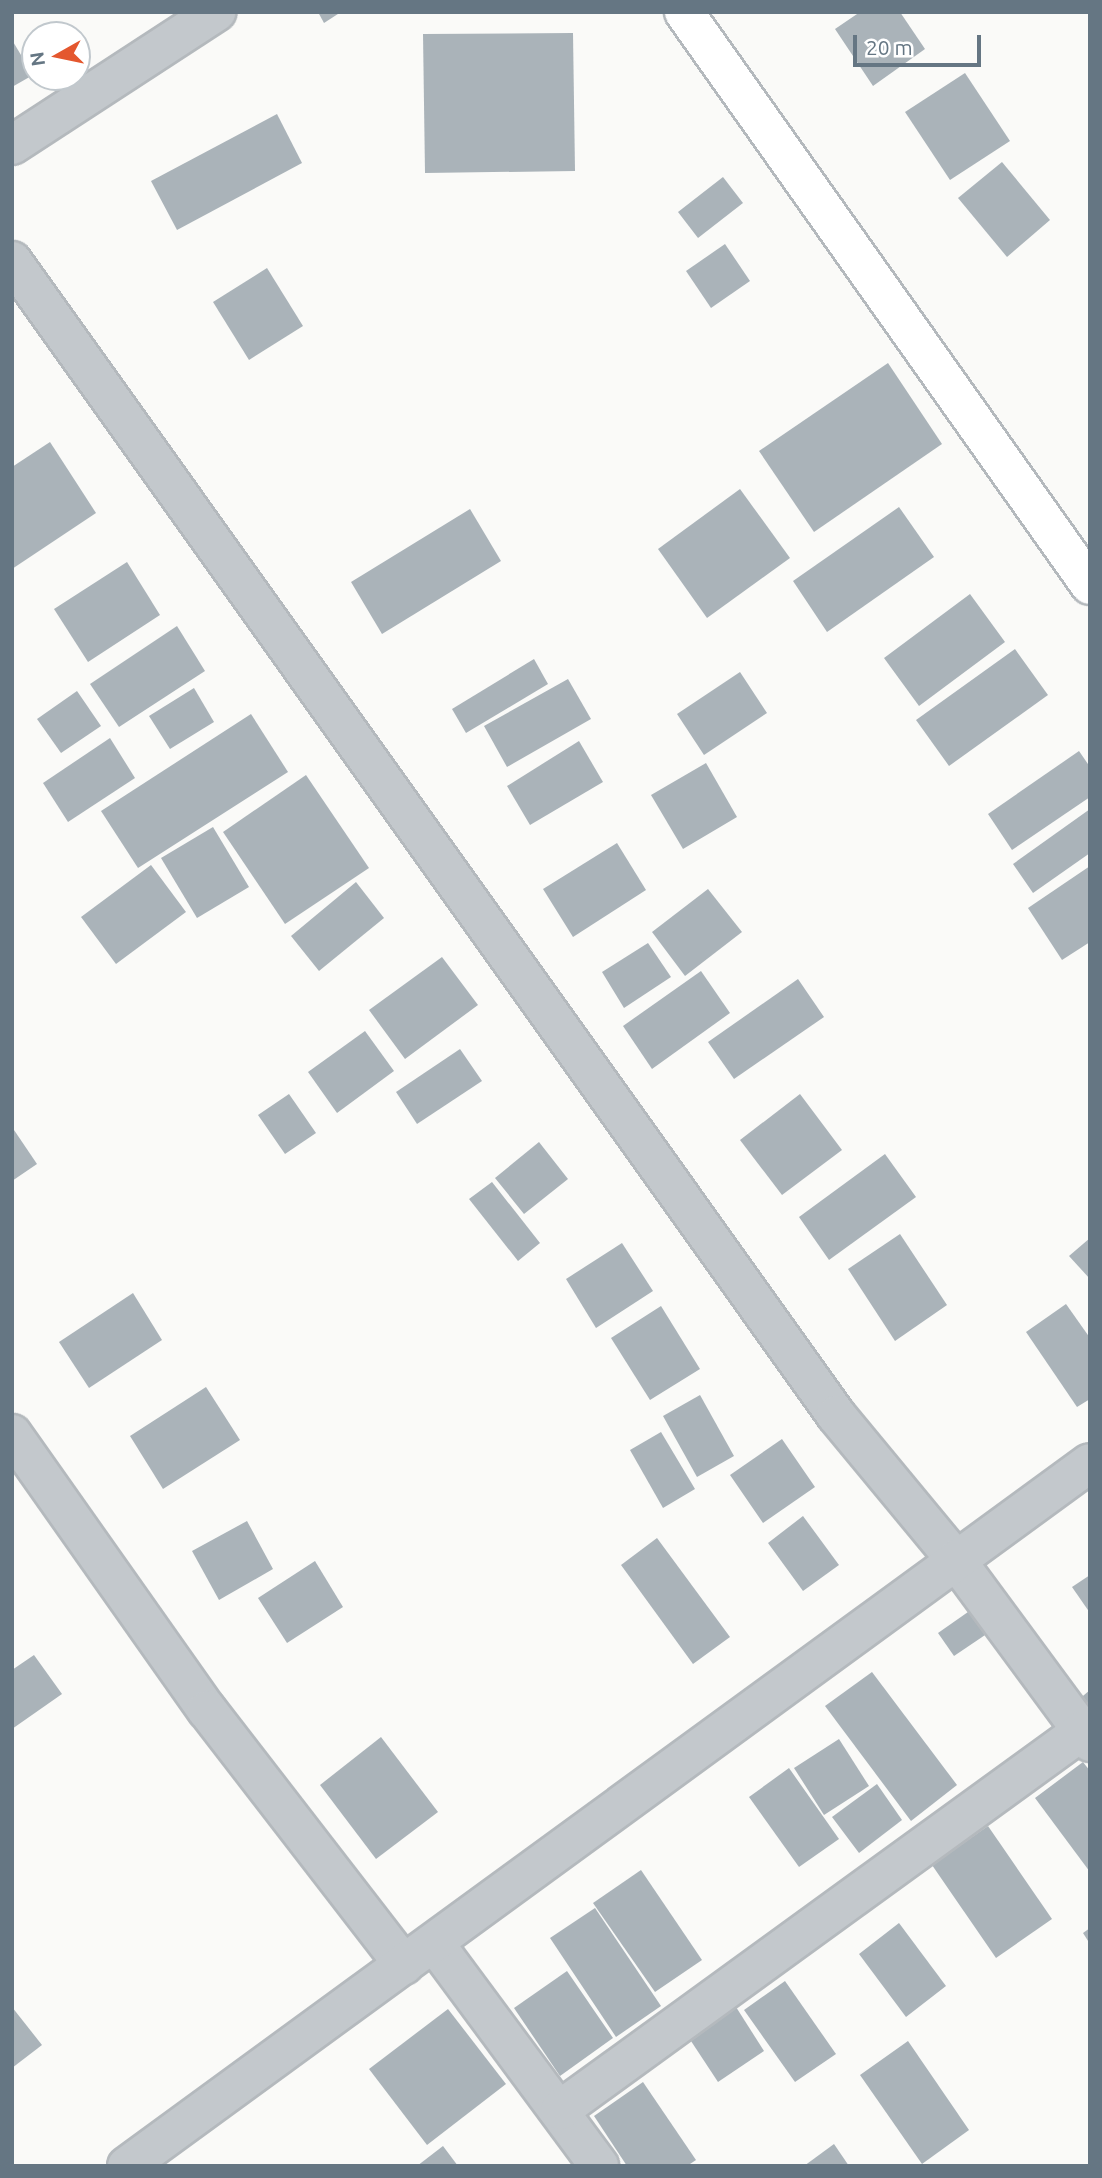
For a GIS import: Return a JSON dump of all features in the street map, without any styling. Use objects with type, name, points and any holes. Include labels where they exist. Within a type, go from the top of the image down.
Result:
[{"type":"highway","points":[[684,12],[1090,585]]},
{"type":"street","points":[[12,145],[216,12]]},
{"type":"street","points":[[12,261],[836,1415],[956,1560],[1086,1736],[560,2110]]},
{"type":"street","points":[[12,1434],[206,1710],[560,2110],[598,2166]]},
{"type":"street","points":[[127,2166],[1090,1463]]},
{"type":"building","points":[[318,12],[341,12],[324,23]]},
{"type":"building","points":[[860,12],[900,12],[925,49],[873,86],[835,29]]},
{"type":"building","points":[[573,33],[575,171],[425,173],[423,34]]},
{"type":"building","points":[[12,40],[21,55],[21,82],[12,87]]},
{"type":"building","points":[[965,73],[1010,141],[950,180],[905,112]]},
{"type":"building","points":[[277,114],[302,163],[177,230],[151,181]]},
{"type":"building","points":[[1002,162],[1050,220],[1007,257],[958,198]]},
{"type":"building","points":[[723,177],[743,203],[698,238],[678,212]]},
{"type":"building","points":[[725,244],[750,281],[711,308],[686,271]]},
{"type":"building","points":[[267,268],[303,326],[249,360],[213,302]]},
{"type":"building","points":[[888,363],[942,444],[814,532],[759,451]]},
{"type":"building","points":[[50,442],[96,513],[12,569],[12,467]]},
{"type":"building","points":[[740,489],[790,558],[707,618],[658,549]]},
{"type":"building","points":[[899,507],[934,557],[827,632],[793,581]]},
{"type":"building","points":[[470,509],[501,561],[382,634],[351,582]]},
{"type":"building","points":[[127,562],[160,615],[88,662],[54,609]]},
{"type":"building","points":[[970,594],[1005,642],[919,706],[884,658]]},
{"type":"building","points":[[177,626],[205,671],[119,727],[90,684]]},
{"type":"building","points":[[1015,649],[1048,695],[949,766],[916,720]]},
{"type":"building","points":[[534,659],[548,684],[466,733],[452,709]]},
{"type":"building","points":[[740,672],[767,713],[704,755],[677,714]]},
{"type":"building","points":[[568,679],[591,719],[507,767],[484,726]]},
{"type":"building","points":[[194,688],[214,722],[170,749],[149,716]]},
{"type":"building","points":[[77,691],[101,726],[61,753],[37,719]]},
{"type":"building","points":[[251,714],[288,772],[138,868],[101,811]]},
{"type":"building","points":[[110,738],[135,778],[68,822],[43,783]]},
{"type":"building","points":[[579,741],[603,782],[530,825],[507,786]]},
{"type":"building","points":[[1079,751],[1090,767],[1090,797],[1012,850],[988,814]]},
{"type":"building","points":[[706,763],[737,817],[683,849],[651,795]]},
{"type":"building","points":[[306,775],[369,868],[285,924],[223,832]]},
{"type":"building","points":[[1090,809],[1090,853],[1033,893],[1013,864]]},
{"type":"building","points":[[213,827],[249,887],[197,918],[161,858]]},
{"type":"building","points":[[617,843],[646,890],[573,937],[543,889]]},
{"type":"building","points":[[151,865],[186,912],[116,964],[81,917]]},
{"type":"building","points":[[1090,866],[1090,942],[1062,960],[1028,908]]},
{"type":"building","points":[[356,882],[384,918],[319,971],[291,936]]},
{"type":"building","points":[[708,889],[742,932],[685,976],[652,932]]},
{"type":"building","points":[[648,943],[671,977],[624,1008],[602,972]]},
{"type":"building","points":[[442,957],[478,1005],[405,1059],[369,1010]]},
{"type":"building","points":[[701,971],[730,1013],[652,1069],[623,1026]]},
{"type":"building","points":[[798,979],[824,1017],[734,1079],[708,1042]]},
{"type":"building","points":[[365,1031],[394,1071],[337,1113],[308,1072]]},
{"type":"building","points":[[460,1049],[482,1081],[417,1124],[396,1092]]},
{"type":"building","points":[[289,1094],[316,1133],[285,1154],[258,1115]]},
{"type":"building","points":[[800,1094],[842,1150],[782,1195],[740,1140]]},
{"type":"building","points":[[12,1127],[37,1164],[12,1181]]},
{"type":"building","points":[[539,1142],[568,1179],[524,1214],[495,1178]]},
{"type":"building","points":[[885,1154],[916,1197],[829,1260],[799,1217]]},
{"type":"building","points":[[492,1182],[540,1243],[518,1261],[469,1199]]},
{"type":"building","points":[[900,1234],[947,1305],[895,1341],[848,1269]]},
{"type":"building","points":[[1090,1238],[1090,1279],[1069,1256]]},
{"type":"building","points":[[622,1243],[653,1291],[596,1328],[566,1279]]},
{"type":"building","points":[[133,1293],[162,1340],[89,1388],[59,1342]]},
{"type":"building","points":[[1066,1304],[1090,1338],[1090,1399],[1077,1407],[1026,1332]]},
{"type":"building","points":[[661,1306],[700,1369],[650,1400],[611,1338]]},
{"type":"building","points":[[206,1387],[240,1440],[163,1489],[130,1436]]},
{"type":"building","points":[[700,1395],[734,1456],[697,1477],[663,1416]]},
{"type":"building","points":[[661,1432],[695,1489],[663,1508],[630,1450]]},
{"type":"building","points":[[782,1439],[815,1487],[763,1523],[730,1475]]},
{"type":"building","points":[[803,1516],[839,1565],[803,1591],[768,1543]]},
{"type":"building","points":[[247,1521],[273,1569],[219,1600],[192,1551]]},
{"type":"building","points":[[657,1538],[730,1637],[693,1664],[621,1565]]},
{"type":"building","points":[[315,1561],[343,1607],[287,1643],[258,1598]]},
{"type":"building","points":[[1090,1575],[1090,1613],[1072,1587]]},
{"type":"building","points":[[978,1605],[994,1629],[954,1656],[938,1633]]},
{"type":"building","points":[[34,1655],[62,1694],[12,1729],[12,1670]]},
{"type":"building","points":[[872,1672],[957,1785],[911,1821],[825,1706]]},
{"type":"building","points":[[1090,1690],[1090,1728],[1071,1706]]},
{"type":"building","points":[[381,1737],[438,1812],[376,1859],[320,1785]]},
{"type":"building","points":[[839,1739],[869,1786],[824,1815],[794,1768]]},
{"type":"building","points":[[1083,1762],[1090,1771],[1090,1872],[1035,1798]]},
{"type":"building","points":[[789,1768],[839,1839],[799,1867],[749,1797]]},
{"type":"building","points":[[877,1784],[902,1820],[859,1853],[832,1817]]},
{"type":"building","points":[[988,1826],[1052,1919],[996,1958],[932,1865]]},
{"type":"building","points":[[641,1870],[702,1960],[655,1992],[593,1903]]},
{"type":"building","points":[[595,1908],[661,2006],[616,2037],[550,1938]]},
{"type":"building","points":[[899,1923],[946,1986],[906,2017],[859,1954]]},
{"type":"building","points":[[1090,1928],[1090,1944],[1083,1933]]},
{"type":"building","points":[[567,1971],[613,2038],[560,2076],[514,2008]]},
{"type":"building","points":[[785,1981],[836,2054],[795,2082],[744,2010]]},
{"type":"building","points":[[12,2007],[42,2045],[12,2068]]},
{"type":"building","points":[[736,2007],[764,2051],[718,2082],[689,2038]]},
{"type":"building","points":[[448,2009],[506,2084],[427,2145],[369,2069]]},
{"type":"building","points":[[908,2041],[969,2130],[922,2164],[860,2075]]},
{"type":"building","points":[[643,2082],[696,2160],[687,2166],[627,2166],[594,2116]]},
{"type":"building","points":[[834,2144],[849,2166],[804,2166]]},
{"type":"building","points":[[443,2146],[458,2166],[417,2166]]}]
